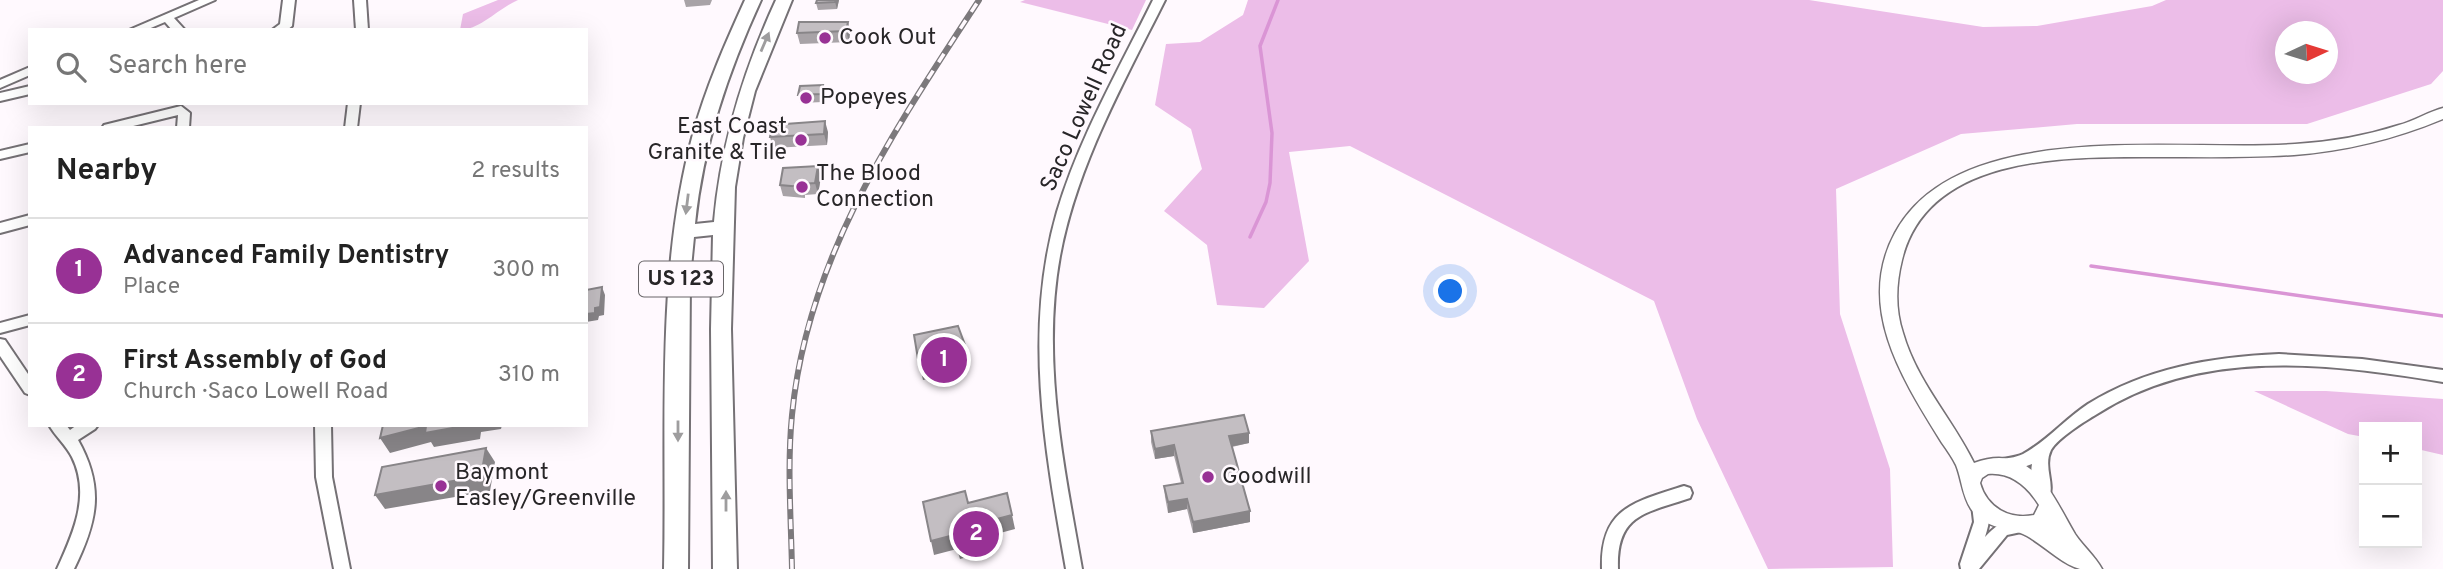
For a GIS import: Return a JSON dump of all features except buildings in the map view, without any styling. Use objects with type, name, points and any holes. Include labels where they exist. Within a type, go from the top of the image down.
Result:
[{"type":"highway","name":"US 123","points":[[676,569],[679,335],[687,195],[719,75],[753,0]]},
{"type":"highway","name":"US 123","points":[[725,569],[726,185],[738,120],[752,73],[784,0]]},
{"type":"highway","points":[[719,75],[752,73]]},
{"type":"highway","points":[[684,232],[724,227]]},
{"type":"main road","points":[[2091,569],[2024,526],[1994,517],[1980,505],[1970,485],[1962,458],[1901,359],[1891,328],[1887,298],[1890,264],[1902,232],[1931,198],[1962,178],[2044,155],[2341,145],[2411,129],[2443,113]]},
{"type":"main road","points":[[1937,421],[1964,448],[1995,466],[2024,474],[2046,498],[2071,546],[2091,569]]},
{"type":"main road","points":[[1970,485],[1978,470],[1995,466]]},
{"type":"main road","points":[[2024,526],[2046,517],[2046,498]]},
{"type":"street","points":[[140,28],[209,0]]},
{"type":"street","points":[[282,28],[286,26],[289,0]]},
{"type":"street","points":[[360,0],[362,28]]},
{"type":"street","name":"Saco Lowell Road","points":[[1074,569],[1049,428],[1045,334],[1050,288],[1062,217],[1083,158],[1159,0]]},
{"type":"street","points":[[167,17],[178,28]]},
{"type":"street","points":[[0,84],[28,72]]},
{"type":"street","points":[[0,97],[28,90]]},
{"type":"street","points":[[351,126],[354,105]]},
{"type":"street","points":[[115,126],[181,110],[184,113],[183,126]]},
{"type":"street","points":[[0,155],[28,148]]},
{"type":"street","points":[[0,228],[28,221]]},
{"type":"street","points":[[0,328],[28,321]]},
{"type":"street","points":[[0,344],[28,386]]},
{"type":"street","points":[[1995,466],[2015,465],[2044,449],[2061,431],[2120,394],[2161,377],[2208,367],[2262,360],[2331,360],[2443,376]]},
{"type":"street","points":[[59,427],[69,438],[86,467],[89,496],[88,519],[65,569]]},
{"type":"street","points":[[69,438],[87,427]]},
{"type":"street","points":[[323,427],[324,477],[342,569]]},
{"type":"street","points":[[2044,449],[2039,469],[2046,498]]},
{"type":"street","points":[[1610,569],[1610,549],[1618,522],[1629,513],[1684,493]]},
{"type":"street","points":[[1968,569],[1982,522],[1980,505]]},
{"type":"street","points":[[1968,569],[2002,529],[2024,526]]},
{"type":"shaded area","points":[[498,0],[518,0],[470,28],[460,28],[463,14]]},
{"type":"shaded area","points":[[1146,0],[1132,30],[1020,2]]},
{"type":"shaded area","points":[[1248,0],[1809,0],[1983,27],[2037,26],[2152,6],[2166,0],[2443,0],[2443,71],[2431,84],[2307,124],[2077,124],[1961,134],[1836,189],[1840,314],[1890,469],[1893,567],[1768,569],[1697,419],[1654,301],[1350,146],[1289,152],[1309,261],[1264,308],[1217,305],[1207,245],[1164,211],[1202,169],[1191,129],[1155,105],[1166,44],[1200,42],[1243,15]]},
{"type":"shaded area","points":[[2254,391],[2326,391],[2443,399],[2443,455],[2422,450],[2422,422],[2359,422],[2359,436],[2348,434]]},
{"type":"waterway","points":[[1250,237],[1266,202],[1270,183],[1272,133],[1260,46],[1278,0]]},
{"type":"waterway","points":[[2091,266],[2443,316]]},
{"type":"railway","points":[[792,569],[792,415],[801,357],[816,302],[836,248],[887,146],[979,0]]},
{"type":"place","name":"Cook Out","points":[[825,38]]},
{"type":"place","name":"Popeyes","points":[[806,98]]},
{"type":"place","name":"East Coast Granite & Tile","points":[[801,140]]},
{"type":"place","name":"The Blood Connection","points":[[802,187]]},
{"type":"place","name":"Advanced Family Dentistry","points":[[944,360]]},
{"type":"place","name":"Goodwill","points":[[1208,477]]},
{"type":"place","name":"Baymont Easley/Greenville","points":[[441,486]]},
{"type":"place","name":"First Assembly of God","points":[[976,534]]}]
